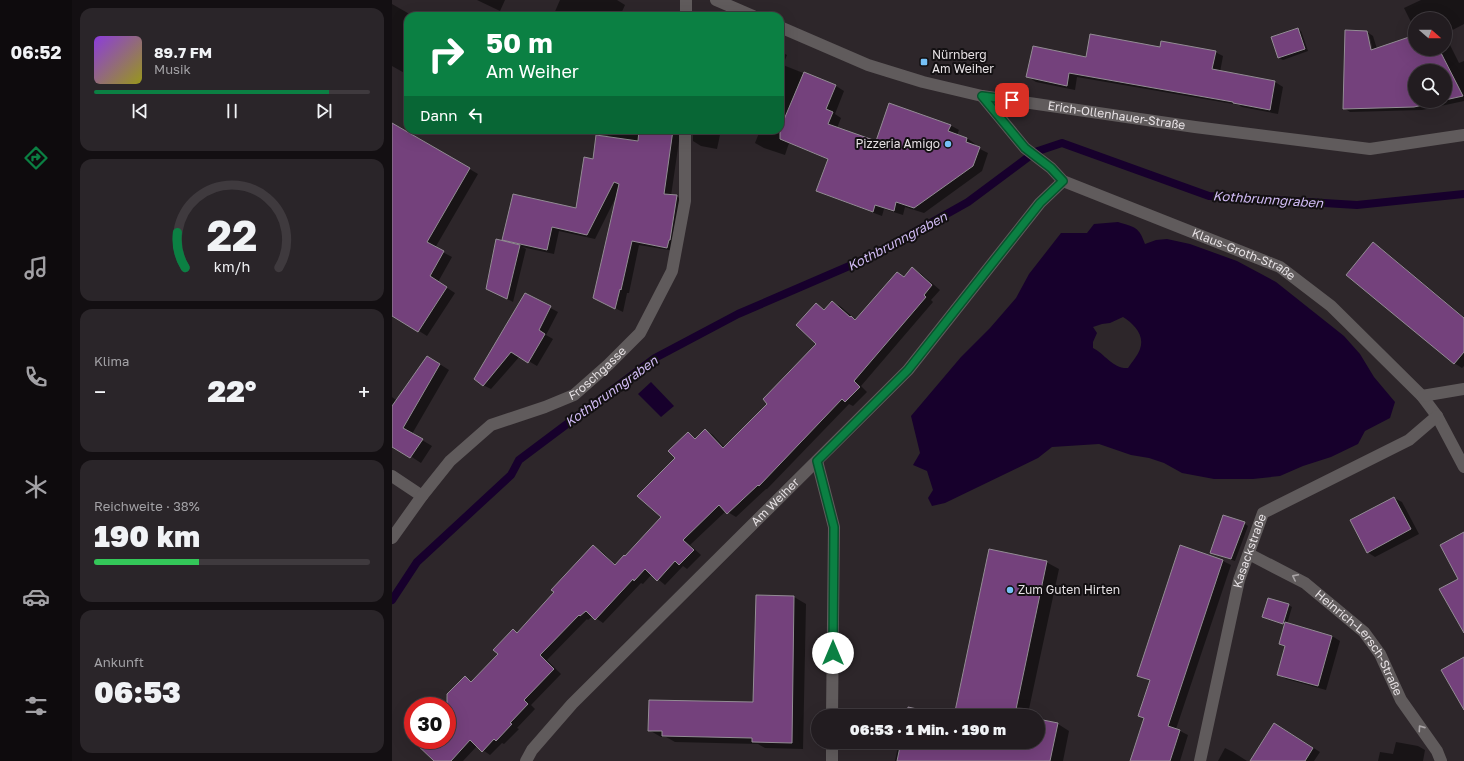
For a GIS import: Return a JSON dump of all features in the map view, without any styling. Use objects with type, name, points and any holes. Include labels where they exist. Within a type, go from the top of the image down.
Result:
[{"type":"street","points":[[686,0],[686,12]]},
{"type":"street","points":[[716,0],[744,12]]},
{"type":"street","name":"Erich-Ollenhauer-Straße","points":[[784,30],[868,65],[923,82],[982,96],[1195,127],[1370,149],[1464,135]]},
{"type":"street","name":"Klaus-Groth-Straße","points":[[982,96],[1025,148],[1051,168],[1063,181],[1280,267],[1331,306],[1422,396],[1437,416],[1464,467]]},
{"type":"street","name":"Froschgasse","points":[[392,538],[422,496],[450,461],[491,425],[545,408],[574,395],[608,365],[640,333],[672,271],[684,202],[685,134]]},
{"type":"street","name":"Am Weiher","points":[[526,761],[532,750],[572,704],[908,370],[1040,203],[1063,181]]},
{"type":"street","points":[[1422,396],[1464,389]]},
{"type":"street","name":"Kasackstraße","points":[[1200,761],[1239,580],[1263,513],[1409,440],[1437,416]]},
{"type":"street","points":[[817,461],[834,527],[832,709]]},
{"type":"street","points":[[392,476],[422,496]]},
{"type":"street","name":"Heinrich-Lersch-Straße","points":[[1249,554],[1305,583],[1364,632],[1380,654],[1401,700],[1437,751],[1441,761]]},
{"type":"street","points":[[832,749],[832,761]]},
{"type":"shaded area","points":[[1118,222],[1136,228],[1141,234],[1145,244],[1156,240],[1167,239],[1190,244],[1237,261],[1276,282],[1344,336],[1360,354],[1374,377],[1395,402],[1390,418],[1365,431],[1358,444],[1331,457],[1303,466],[1280,476],[1253,479],[1214,479],[1182,473],[1164,463],[1149,458],[1131,455],[1099,444],[1052,447],[1038,458],[945,503],[932,506],[928,498],[933,490],[927,471],[913,465],[920,453],[911,416],[961,357],[990,328],[1016,298],[1029,274],[1061,233],[1087,233],[1094,224]],"holes":[[[1123,317],[1138,330],[1141,344],[1138,354],[1128,368],[1123,368],[1113,364],[1093,348],[1093,342],[1097,333],[1093,327],[1110,323]]]},
{"type":"shaded area","points":[[651,382],[674,406],[661,417],[638,394]]},
{"type":"building","points":[[1298,28],[1305,49],[1278,58],[1271,37]]},
{"type":"building","points":[[1345,30],[1367,31],[1371,50],[1408,37],[1408,56],[1443,56],[1447,64],[1408,64],[1408,107],[1343,109]]},
{"type":"building","points":[[1090,34],[1160,47],[1161,41],[1216,51],[1212,69],[1275,81],[1270,110],[1069,73],[1067,86],[1026,77],[1033,46],[1086,57]]},
{"type":"building","points":[[804,72],[836,85],[826,109],[833,112],[828,124],[876,141],[889,103],[951,125],[948,131],[967,138],[966,142],[980,147],[973,166],[914,208],[896,202],[894,211],[875,205],[873,212],[816,191],[828,159],[780,139],[780,134],[784,134],[784,120]]},
{"type":"building","points":[[1452,74],[1463,96],[1452,98]]},
{"type":"building","points":[[392,123],[404,130],[404,134],[411,134],[470,168],[427,242],[444,251],[430,276],[447,287],[418,332],[392,316]]},
{"type":"building","points":[[639,134],[672,134],[664,194],[677,195],[670,240],[667,248],[632,241],[621,290],[620,289],[615,309],[593,298],[619,184],[614,182],[587,235],[552,227],[547,250],[502,240],[513,194],[576,208],[584,157],[593,159],[596,135],[638,141]]},
{"type":"building","points":[[496,239],[520,245],[507,299],[486,289]]},
{"type":"building","points":[[1373,242],[1464,318],[1464,352],[1454,364],[1346,275]]},
{"type":"building","points":[[912,267],[932,285],[924,295],[926,297],[854,381],[860,387],[845,402],[842,399],[759,486],[758,485],[727,514],[719,505],[683,540],[694,550],[679,565],[675,561],[657,581],[645,569],[634,581],[633,579],[595,620],[586,611],[580,616],[579,615],[540,655],[554,669],[524,700],[528,704],[510,723],[512,724],[496,741],[494,739],[482,752],[470,740],[451,761],[434,761],[421,749],[456,749],[456,697],[447,697],[447,694],[465,676],[471,682],[498,654],[493,650],[513,629],[517,633],[554,592],[551,590],[593,545],[615,565],[661,517],[637,496],[675,458],[668,451],[688,432],[695,439],[705,429],[723,448],[767,404],[763,399],[816,344],[796,325],[816,303],[824,310],[832,301],[855,320],[897,272],[904,277]]},
{"type":"building","points":[[525,293],[551,306],[539,330],[545,334],[528,363],[511,352],[483,386],[474,379]]},
{"type":"building","points":[[427,356],[440,364],[403,428],[423,439],[410,458],[392,447],[392,406]]},
{"type":"building","points":[[1394,497],[1411,529],[1367,553],[1350,520]]},
{"type":"building","points":[[1223,515],[1245,522],[1231,559],[1210,553]]},
{"type":"building","points":[[1464,532],[1464,633],[1439,589],[1458,579],[1440,545]]},
{"type":"building","points":[[1180,545],[1223,560],[1168,726],[1180,730],[1170,761],[1130,761],[1144,718],[1138,716],[1150,680],[1137,676]]},
{"type":"building","points":[[989,549],[1047,561],[1016,709],[955,709]]},
{"type":"building","points":[[756,595],[794,596],[792,743],[752,742],[752,738],[662,736],[662,731],[648,731],[649,700],[753,702]]},
{"type":"building","points":[[1268,598],[1289,604],[1283,624],[1262,617]]},
{"type":"building","points":[[1285,622],[1332,636],[1318,686],[1277,675],[1285,646],[1279,644]]},
{"type":"building","points":[[1464,657],[1464,710],[1441,670]]},
{"type":"building","points":[[1045,720],[1058,723],[1050,761],[897,761],[900,749],[1045,749]]},
{"type":"building","points":[[1274,723],[1313,748],[1305,761],[1250,761]]},
{"type":"waterway","name":"Kothbrunngraben","points":[[392,600],[417,562],[511,475],[519,460],[655,358],[738,314],[870,257],[968,202],[1035,152],[1062,143],[1209,196],[1357,205],[1464,194]]},
{"type":"place","name":"Nürnberg Am Weiher","points":[[924,62]]},
{"type":"place","name":"Pizzeria Amigo","points":[[948,144]]},
{"type":"place","name":"Zum Guten Hirten","points":[[1010,590]]},
{"type":"route","points":[[833,653],[834,527],[817,461],[908,370],[1040,203],[1063,181],[1051,168],[1025,148],[982,96],[1012,100]]}]
